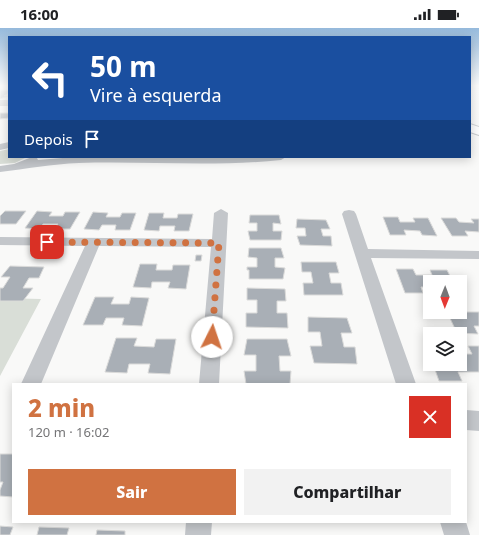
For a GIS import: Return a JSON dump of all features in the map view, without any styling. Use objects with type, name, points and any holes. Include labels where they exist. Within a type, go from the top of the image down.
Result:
[{"type":"street","points":[[0,178],[36,158]]},
{"type":"street","points":[[0,169],[78,160],[242,161],[271,158]]},
{"type":"street","points":[[209,383],[221,213]]},
{"type":"street","points":[[349,214],[406,383]]},
{"type":"street","points":[[0,241],[219,243]]},
{"type":"street","points":[[31,383],[94,242]]},
{"type":"street","points":[[362,253],[479,255]]},
{"type":"street","points":[[467,420],[479,421]]},
{"type":"street","points":[[198,535],[199,523]]},
{"type":"street","points":[[453,523],[457,535]]},
{"type":"shaded area","points":[[8,149],[8,158],[25,158],[15,163],[0,164],[0,151]]},
{"type":"shaded area","points":[[0,298],[41,299],[0,376]]},
{"type":"building","points":[[0,113],[8,113],[8,118],[0,119]]},
{"type":"building","points":[[5,211],[26,211],[16,224],[0,224],[0,216]]},
{"type":"building","points":[[37,211],[52,212],[49,216],[63,216],[65,212],[80,212],[70,229],[55,229],[58,224],[43,224],[40,229],[25,228]]},
{"type":"building","points":[[93,212],[108,213],[106,217],[120,217],[122,213],[136,213],[130,230],[115,230],[116,225],[102,225],[99,230],[84,229]]},
{"type":"building","points":[[149,213],[164,213],[163,218],[177,218],[178,214],[193,214],[189,231],[174,231],[175,226],[160,226],[159,231],[144,230]]},
{"type":"building","points":[[250,215],[279,215],[281,224],[273,223],[273,231],[282,231],[281,240],[250,240],[248,231],[257,231],[257,223],[249,223]]},
{"type":"building","points":[[383,217],[398,217],[400,222],[415,222],[413,218],[428,218],[437,236],[422,235],[420,231],[404,230],[406,235],[390,235]]},
{"type":"building","points":[[441,218],[456,218],[459,222],[474,223],[471,219],[479,219],[479,232],[465,231],[468,236],[452,236]]},
{"type":"building","points":[[297,219],[326,220],[330,229],[321,229],[323,236],[331,236],[332,246],[300,245],[297,236],[306,236],[305,228],[296,228]]},
{"type":"building","points":[[249,248],[281,248],[284,258],[275,258],[275,267],[285,268],[283,279],[249,279],[249,270],[247,270],[247,267],[257,267],[257,258],[248,257]]},
{"type":"building","points":[[196,255],[202,255],[201,261],[195,261]]},
{"type":"building","points":[[301,262],[336,262],[339,273],[329,273],[331,283],[341,283],[343,295],[304,295],[303,283],[313,283],[311,272],[302,272]]},
{"type":"building","points":[[140,264],[157,264],[156,270],[172,270],[173,265],[190,265],[186,289],[168,288],[170,282],[152,282],[151,288],[133,287]]},
{"type":"building","points":[[10,266],[44,267],[39,278],[29,278],[23,288],[33,288],[23,301],[0,301],[0,288],[3,288],[10,277],[1,277]]},
{"type":"building","points":[[396,269],[413,269],[416,275],[423,275],[423,287],[421,287],[423,293],[405,293]]},
{"type":"building","points":[[430,270],[447,270],[450,275],[432,275]]},
{"type":"building","points":[[247,288],[285,289],[286,301],[277,301],[277,313],[287,313],[288,328],[246,327],[246,313],[257,313],[257,300],[247,300]]},
{"type":"building","points":[[95,297],[114,297],[111,304],[129,304],[131,297],[149,298],[142,326],[122,325],[124,318],[106,318],[103,325],[83,325]]},
{"type":"building","points":[[467,312],[479,312],[479,326],[474,326],[478,334],[467,333],[467,327],[454,327],[450,319],[467,319]]},
{"type":"building","points":[[308,317],[347,318],[352,333],[341,333],[344,347],[355,347],[357,364],[314,363],[310,346],[322,346],[320,332],[308,332]]},
{"type":"building","points":[[116,338],[137,338],[134,346],[154,347],[156,339],[176,339],[170,374],[148,373],[150,364],[129,364],[127,373],[105,372]]},
{"type":"building","points":[[247,339],[287,339],[291,356],[279,356],[280,371],[291,371],[290,383],[246,383],[244,371],[256,371],[256,355],[244,355]]},
{"type":"building","points":[[468,346],[479,346],[479,372],[458,372],[462,381],[439,381],[435,371],[467,371],[467,354],[472,354]]},
{"type":"building","points":[[0,454],[12,454],[12,497],[0,496],[0,490],[3,482],[0,482]]},
{"type":"building","points":[[0,526],[13,527],[10,535],[0,535]]},
{"type":"building","points":[[39,527],[69,528],[67,535],[37,535]]},
{"type":"building","points":[[97,530],[125,531],[125,535],[96,535]]},
{"type":"route","points":[[47,242],[219,243],[212,337]]}]
